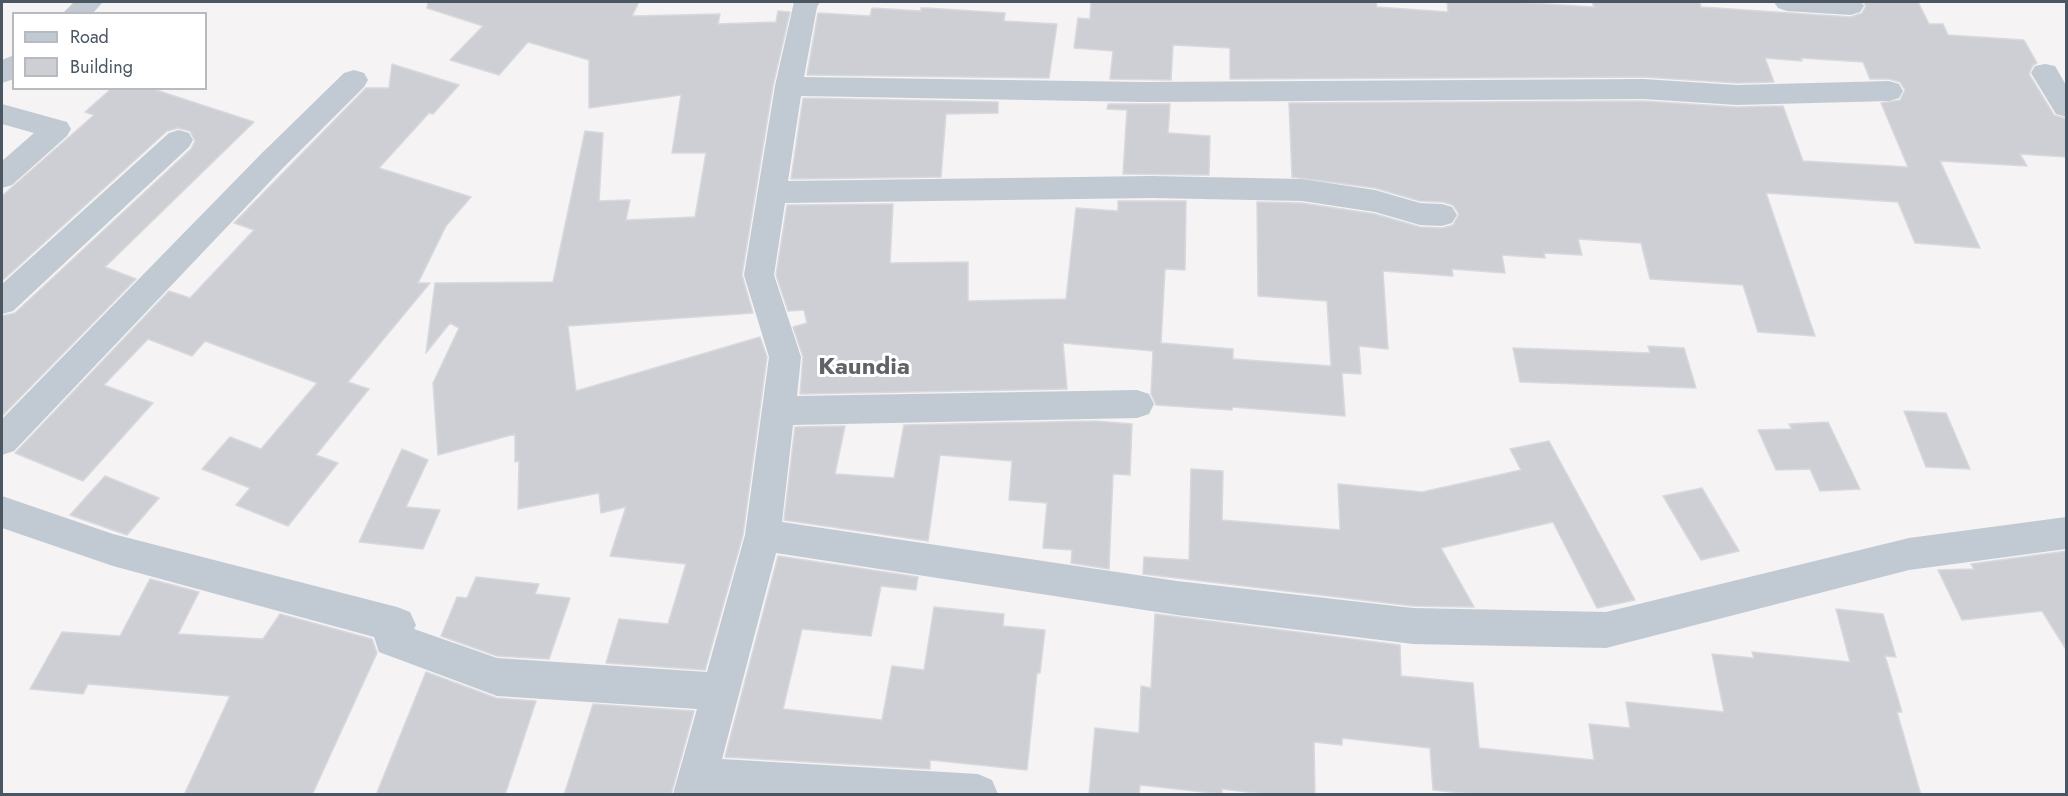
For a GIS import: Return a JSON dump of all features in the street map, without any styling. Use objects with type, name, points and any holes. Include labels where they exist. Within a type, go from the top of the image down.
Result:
[{"type":"street","points":[[78,12],[90,2]]},
{"type":"street","points":[[807,2],[804,6],[789,86],[759,275],[785,357],[763,535],[695,786],[978,795]]},
{"type":"street","points":[[1787,2],[1851,6]]},
{"type":"street","points":[[2045,73],[2067,107]]},
{"type":"street","points":[[2,441],[271,162],[354,80]]},
{"type":"street","points":[[789,86],[1143,92],[1643,88],[1737,95],[1889,91]]},
{"type":"street","points":[[2,114],[57,129],[2,177]]},
{"type":"street","points":[[2,302],[179,140]]},
{"type":"street","points":[[772,192],[1152,187],[1302,190],[1375,201],[1420,214],[1442,215]]},
{"type":"street","points":[[778,411],[1137,404]]},
{"type":"street","points":[[2,512],[113,550],[397,625],[392,639],[496,677],[721,692]]},
{"type":"street","points":[[763,535],[1177,598],[1413,626],[1606,630],[1909,554],[2067,533]]},
{"type":"building","points":[[428,2],[639,2],[632,16],[720,14],[718,24],[776,22],[778,11],[790,12],[773,86],[742,275],[753,313],[568,326],[576,391],[760,337],[767,357],[743,535],[705,670],[606,663],[619,619],[668,624],[686,564],[610,556],[626,507],[601,513],[599,493],[518,509],[519,461],[515,462],[515,434],[438,455],[433,383],[459,328],[450,323],[426,353],[435,283],[553,282],[585,131],[603,133],[599,201],[630,200],[626,220],[695,217],[706,153],[672,153],[681,95],[589,108],[589,60],[528,42],[499,75],[450,60],[483,26],[427,8]]},
{"type":"building","points":[[1091,2],[1376,2],[1377,7],[1448,12],[1447,2],[1515,2],[1594,7],[1592,2],[1700,2],[1701,7],[1851,17],[1862,13],[1866,6],[1863,2],[1918,2],[1929,24],[1943,24],[1948,35],[2024,40],[2037,63],[2033,65],[2029,74],[2054,115],[2067,119],[2067,157],[2020,154],[2027,166],[1940,161],[1980,248],[1915,243],[1898,202],[1766,193],[1815,336],[1758,332],[1743,285],[1650,279],[1641,243],[1578,239],[1582,255],[1544,253],[1545,258],[1502,255],[1505,273],[1452,269],[1453,276],[1383,271],[1388,349],[1359,346],[1361,374],[1342,373],[1345,416],[1232,407],[1232,410],[1156,405],[1151,394],[1153,351],[1063,343],[1067,389],[800,394],[803,357],[793,327],[807,323],[804,310],[788,311],[776,275],[787,205],[893,204],[890,263],[968,262],[968,301],[1066,299],[1076,208],[1118,211],[1118,201],[1186,201],[1185,270],[1165,269],[1161,343],[1233,349],[1233,359],[1331,366],[1327,301],[1258,296],[1257,202],[1302,203],[1375,214],[1420,227],[1442,228],[1453,225],[1459,214],[1453,205],[1443,202],[1420,201],[1375,188],[1292,177],[1289,103],[1643,101],[1737,107],[1783,106],[1803,161],[1908,167],[1881,103],[1900,100],[1905,90],[1900,82],[1889,79],[1870,79],[1863,62],[1765,58],[1774,82],[1737,83],[1643,77],[1230,79],[1230,48],[1173,45],[1171,80],[1110,79],[1113,51],[1074,48],[1078,18],[1090,19]]},
{"type":"building","points":[[872,8],[921,11],[921,8],[927,8],[1005,13],[1004,21],[1057,24],[1049,78],[807,75],[818,13],[870,16]]},
{"type":"building","points":[[392,64],[459,85],[433,114],[429,113],[379,168],[471,197],[446,226],[418,283],[430,283],[348,382],[369,389],[316,455],[338,463],[288,526],[236,505],[250,488],[202,469],[230,437],[261,449],[317,383],[205,341],[192,356],[148,339],[104,385],[153,403],[83,481],[15,453],[169,291],[190,298],[254,230],[234,223],[366,88],[389,88]]},
{"type":"building","points":[[110,90],[156,90],[254,122],[105,267],[136,279],[2,416],[2,316],[15,313],[191,149],[195,141],[190,131],[178,128],[167,131],[2,281],[2,196],[94,115],[85,112]]},
{"type":"building","points":[[803,98],[998,102],[998,113],[946,114],[941,177],[791,179]]},
{"type":"building","points":[[1108,104],[1170,104],[1168,133],[1210,136],[1209,175],[1123,174],[1127,110],[1107,109]]},
{"type":"building","points":[[1648,346],[1684,348],[1696,388],[1520,382],[1513,348],[1650,353]]},
{"type":"building","points":[[1904,411],[1946,413],[1970,469],[1926,467]]},
{"type":"building","points":[[1095,421],[1132,424],[1130,475],[1113,474],[1109,569],[1071,563],[1072,550],[1043,548],[1047,503],[1009,500],[1012,461],[940,455],[928,541],[784,520],[795,427],[845,426],[835,474],[894,478],[904,425]]},
{"type":"building","points":[[1828,422],[1860,489],[1820,491],[1810,469],[1776,470],[1758,430],[1792,429],[1789,424]]},
{"type":"building","points":[[1549,441],[1635,600],[1597,608],[1553,522],[1441,548],[1474,607],[1413,606],[1143,574],[1144,557],[1189,560],[1191,469],[1223,471],[1222,520],[1340,530],[1338,484],[1422,492],[1521,470],[1510,449]]},
{"type":"building","points":[[402,449],[428,460],[406,507],[440,510],[423,549],[359,542]]},
{"type":"building","points":[[105,476],[159,498],[127,535],[70,515]]},
{"type":"building","points":[[1702,488],[1739,551],[1701,560],[1663,496]]},
{"type":"building","points":[[2067,551],[2067,651],[2042,611],[1962,620],[1938,570],[1974,569],[1971,564]]},
{"type":"building","points":[[778,556],[918,577],[916,590],[881,586],[871,636],[802,629],[783,709],[882,720],[892,666],[924,670],[934,607],[1004,614],[1003,626],[1045,630],[1040,673],[1037,673],[1027,770],[930,760],[930,769],[725,757]]},
{"type":"building","points":[[476,577],[539,584],[535,594],[570,598],[549,659],[497,656],[441,636],[457,597],[467,598]]},
{"type":"building","points":[[150,579],[199,592],[178,634],[263,639],[280,614],[372,639],[377,653],[312,795],[184,795],[230,696],[88,684],[83,694],[30,689],[62,632],[120,636]]},
{"type":"building","points":[[1836,609],[1883,614],[1896,657],[1885,656],[1902,712],[1897,712],[1921,795],[1480,795],[1433,790],[1430,748],[1342,738],[1342,745],[1314,742],[1315,795],[1272,795],[1222,789],[1222,794],[1140,785],[1139,795],[1089,795],[1095,728],[1139,733],[1141,686],[1151,688],[1155,614],[1400,645],[1401,676],[1473,683],[1479,748],[1594,760],[1589,724],[1630,728],[1626,702],[1724,712],[1712,654],[1754,658],[1752,652],[1850,662]]},
{"type":"building","points":[[426,672],[496,698],[536,701],[505,795],[376,795]]},
{"type":"building","points":[[593,704],[694,711],[671,795],[564,795]]},
{"type":"district","name":"Kaundia","points":[[864,368]]}]
